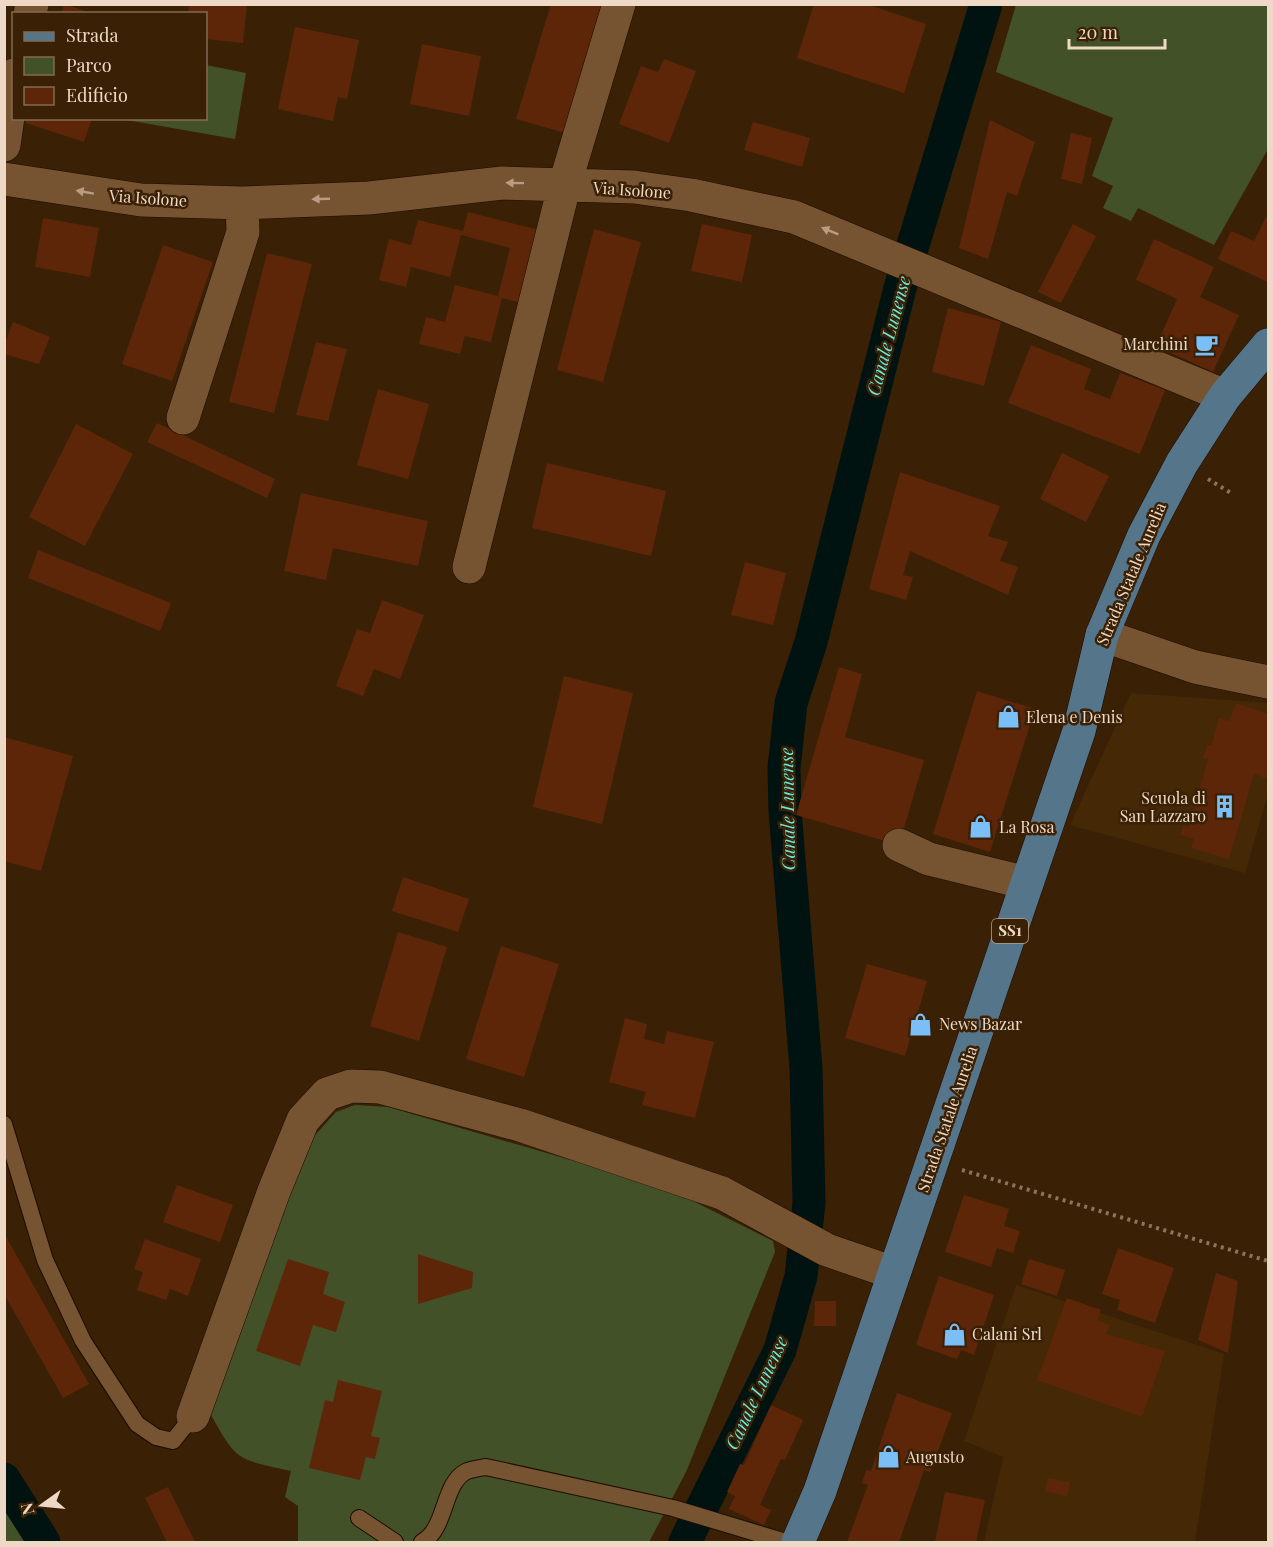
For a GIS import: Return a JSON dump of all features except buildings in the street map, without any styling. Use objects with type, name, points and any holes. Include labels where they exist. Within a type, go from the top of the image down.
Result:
[{"type":"main road","name":"Strada Statale Aurelia","points":[[798,1542],[820,1491],[1079,731],[1102,635],[1144,535],[1182,463],[1225,396],[1269,345]]},
{"type":"street","points":[[469,567],[564,187],[619,4]]},
{"type":"street","points":[[4,145],[12,89]]},
{"type":"street","name":"Via Isolone","points":[[4,179],[141,200],[242,203],[369,198],[502,183],[564,187],[634,187],[691,195],[794,217],[949,279],[1225,396]]},
{"type":"street","points":[[183,418],[243,232],[242,203]]},
{"type":"street","points":[[1102,635],[1195,667],[1269,682]]},
{"type":"street","points":[[899,845],[929,859],[1027,883]]},
{"type":"street","points":[[193,1416],[273,1191],[303,1120],[327,1094],[351,1086],[380,1087],[520,1125],[722,1193],[827,1250],[894,1273]]},
{"type":"lane","points":[[4,1124],[45,1260],[83,1341],[137,1424],[156,1437],[173,1441],[193,1416]]},
{"type":"lane","points":[[422,1542],[427,1540],[438,1522],[456,1481],[466,1471],[486,1467],[673,1508],[786,1542]]},
{"type":"lane","points":[[359,1518],[395,1542]]},
{"type":"path","points":[[933,1161],[1269,1261]]},
{"type":"shaded area","points":[[1131,693],[1268,703],[1268,794],[1245,873],[1070,825]]},
{"type":"shaded area","points":[[1016,1285],[1224,1354],[1195,1542],[984,1542],[1003,1457],[964,1441]]},
{"type":"green space","points":[[1016,5],[1268,5],[1268,149],[1214,245],[1138,208],[1131,221],[1103,208],[1113,186],[1092,176],[1113,118],[996,72]]},
{"type":"green space","points":[[207,65],[246,73],[235,139],[127,120],[207,120]]},
{"type":"green space","points":[[355,1105],[388,1107],[667,1188],[773,1241],[775,1252],[686,1472],[649,1542],[298,1542],[298,1506],[285,1497],[291,1471],[259,1464],[240,1456],[226,1441],[210,1413],[308,1143],[336,1112]]},
{"type":"green space","points":[[5,1503],[29,1542],[5,1542]]},
{"type":"waterway","name":"Canale Lunense","points":[[685,1542],[780,1350],[801,1276],[809,1203],[806,1068],[785,811],[784,768],[791,703],[811,642],[900,288],[986,4]]},
{"type":"waterway","points":[[4,1479],[44,1542]]},
{"type":"place","name":"Marchini","points":[[1206,344]]},
{"type":"place","name":"Elena e Denis","points":[[1008,717]]},
{"type":"place","name":"Scuola di San Lazzaro","points":[[1224,807]]},
{"type":"place","name":"La Rosa","points":[[981,827]]},
{"type":"place","name":"News Bazar","points":[[921,1024]]},
{"type":"place","name":"Calani Srl","points":[[954,1334]]},
{"type":"place","name":"Augusto","points":[[888,1457]]}]
